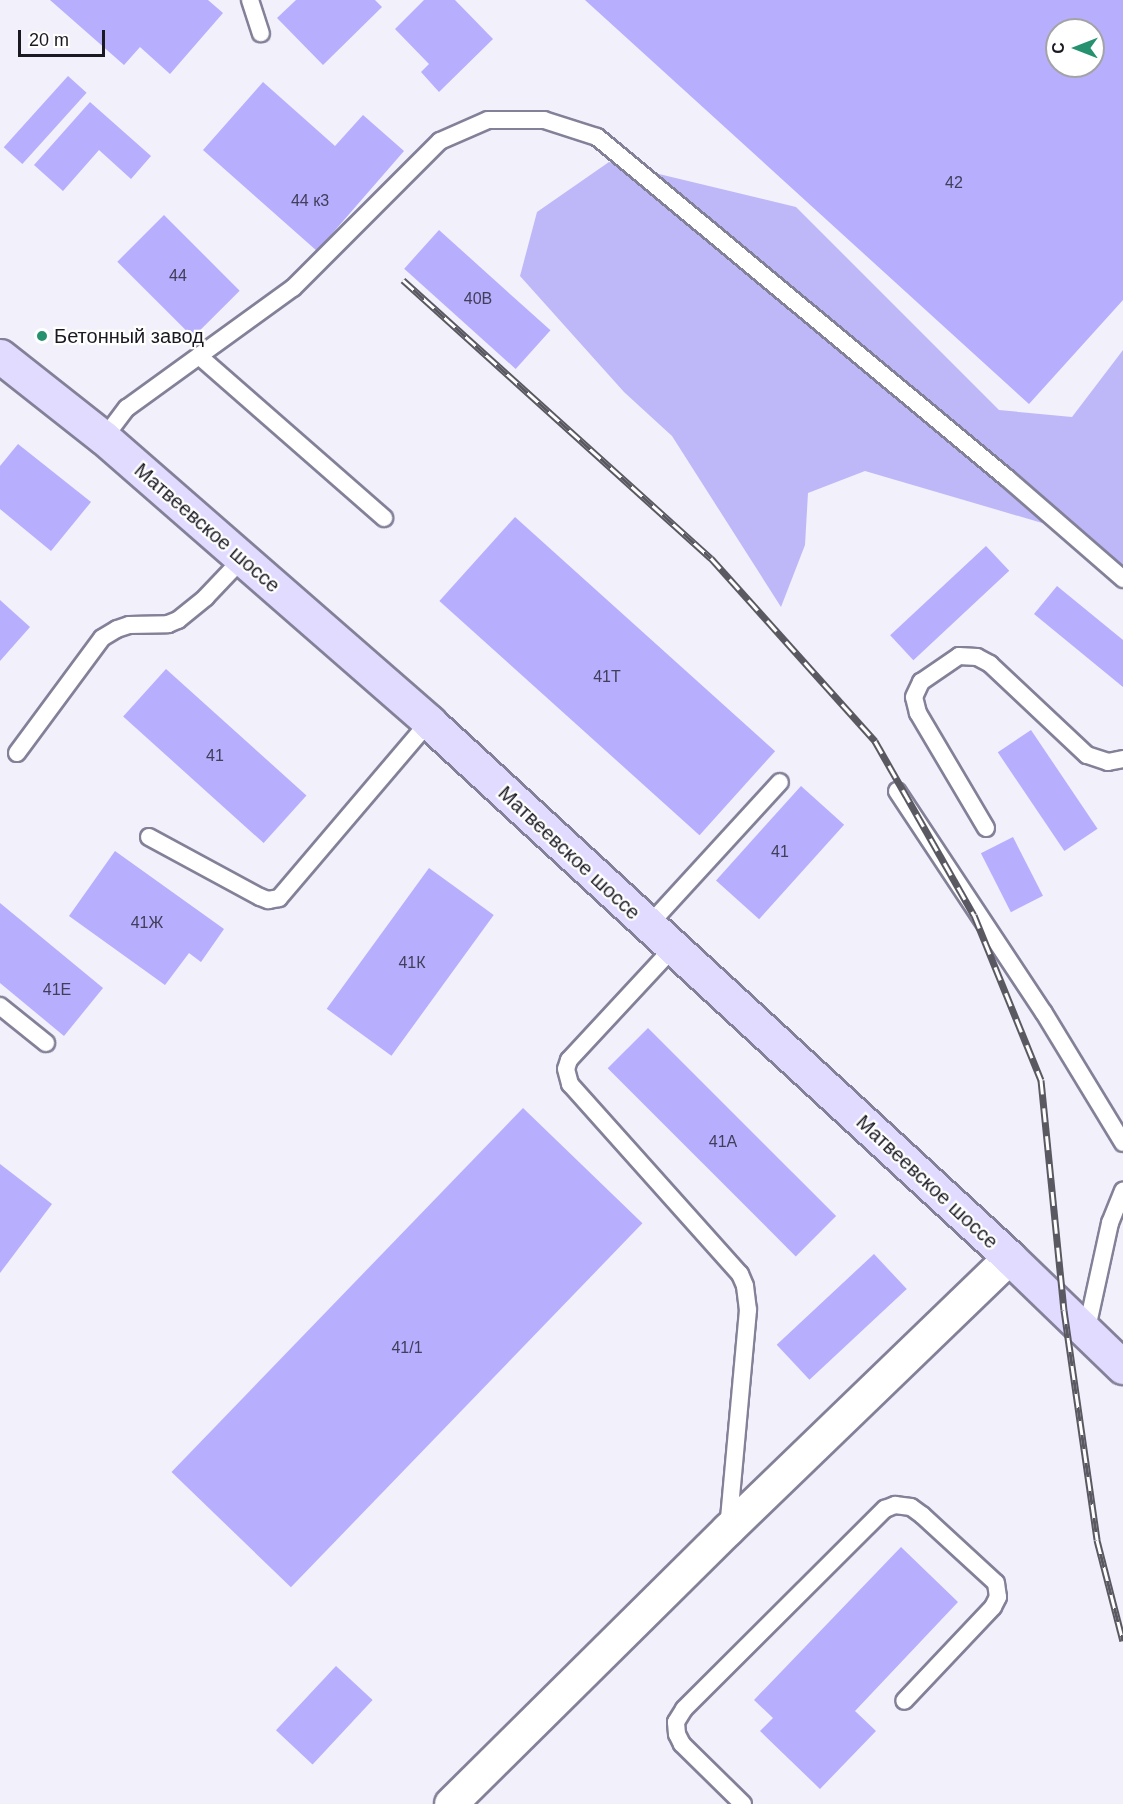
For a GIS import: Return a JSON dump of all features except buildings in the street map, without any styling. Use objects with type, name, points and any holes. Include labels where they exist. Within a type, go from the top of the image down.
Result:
[{"type":"main road","name":"Матвеевское шоссе","points":[[0,356],[104,438],[429,723],[1010,1258],[1123,1367]]},
{"type":"street","points":[[451,1804],[728,1530],[1010,1258]]},
{"type":"lane","points":[[250,0],[261,33]]},
{"type":"lane","points":[[104,438],[126,408],[293,288],[440,141],[488,120],[544,120],[597,137],[1007,478],[1123,579]]},
{"type":"lane","points":[[199,356],[384,518]]},
{"type":"lane","points":[[16,753],[102,638],[129,625],[168,624],[178,620],[206,597],[242,559]]},
{"type":"lane","points":[[986,828],[918,713],[914,697],[921,682],[959,656],[977,657],[990,664],[1087,754],[1108,762],[1123,759]]},
{"type":"lane","points":[[149,837],[260,897],[268,900],[279,898],[429,723]]},
{"type":"lane","points":[[648,926],[780,782]]},
{"type":"lane","points":[[897,791],[1044,1013],[1123,1143]]},
{"type":"lane","points":[[673,948],[569,1060],[566,1069],[570,1084],[740,1274],[745,1287],[748,1310],[728,1530]]},
{"type":"lane","points":[[0,1006],[45,1043]]},
{"type":"lane","points":[[1086,1333],[1116,1226],[1123,1190]]},
{"type":"lane","points":[[743,1804],[682,1744],[677,1734],[676,1722],[684,1709],[885,1509],[895,1505],[911,1507],[922,1515],[996,1583],[998,1597],[993,1607],[904,1701]]},
{"type":"shaded area","points":[[609,162],[796,207],[999,410],[1072,417],[1123,350],[1123,580],[1049,525],[865,471],[808,493],[805,545],[781,607],[672,436],[624,392],[520,276],[537,212]]},
{"type":"railway","points":[[403,280],[711,558],[875,741],[974,915],[1041,1080],[1064,1310],[1097,1540],[1123,1641]]},
{"type":"place","name":"Бетонный завод","points":[[42,336]]}]
